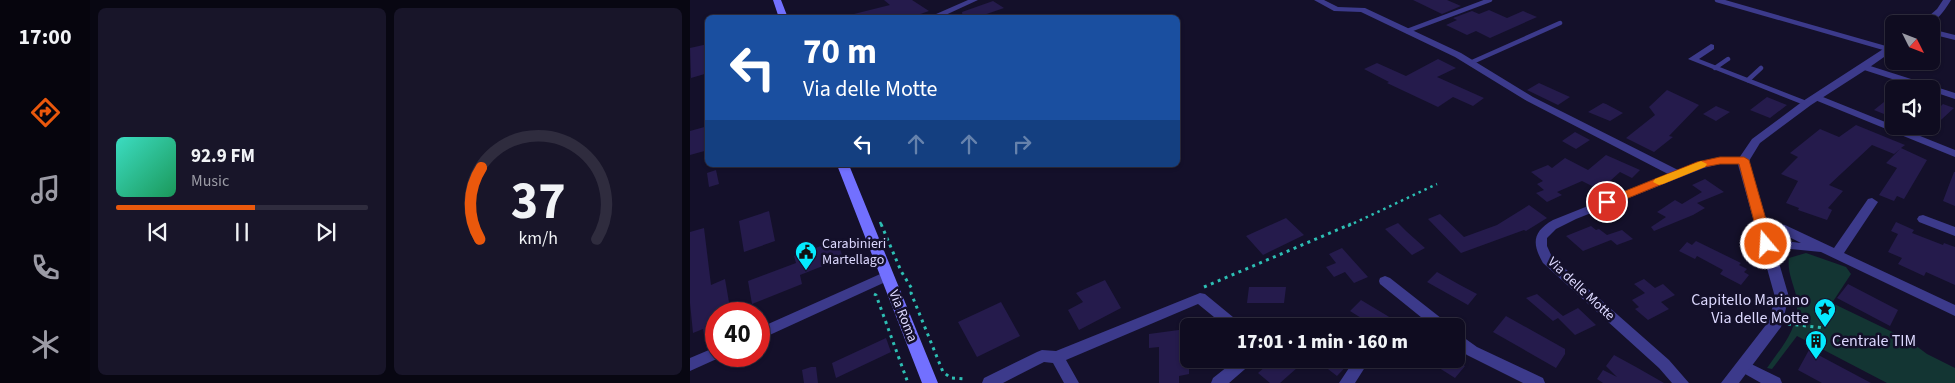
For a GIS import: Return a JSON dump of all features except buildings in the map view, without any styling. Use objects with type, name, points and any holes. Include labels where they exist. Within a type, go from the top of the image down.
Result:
[{"type":"main road","points":[[776,0],[783,15]]},
{"type":"main road","name":"Via Roma","points":[[844,167],[930,383]]},
{"type":"street","points":[[938,15],[974,0]]},
{"type":"street","points":[[1318,0],[1337,9],[1362,10],[1407,31],[1470,63],[1530,99],[1677,174]]},
{"type":"street","points":[[1935,15],[1947,0]]},
{"type":"street","points":[[1940,34],[1955,38]]},
{"type":"street","points":[[1711,47],[1692,59],[1807,103]]},
{"type":"street","points":[[1729,383],[1764,340],[1778,319],[1782,297],[1759,222],[1744,160],[1756,141],[1807,103],[1818,98],[1885,51]]},
{"type":"street","points":[[1864,67],[1955,96]]},
{"type":"street","points":[[1818,98],[1955,154]]},
{"type":"street","name":"Via delle Motte","points":[[1682,383],[1664,364],[1547,260],[1541,244],[1544,233],[1554,225],[1701,165],[1720,160],[1744,160]]},
{"type":"street","points":[[1833,254],[1872,202]]},
{"type":"street","points":[[1923,219],[1955,232]]},
{"type":"street","points":[[1759,222],[1781,228],[1955,311]]},
{"type":"street","points":[[1766,244],[1833,254]]},
{"type":"street","points":[[770,329],[887,276]]},
{"type":"street","points":[[1385,281],[1431,318]]},
{"type":"street","points":[[989,383],[1042,356],[1057,357],[1200,298],[1224,318]]},
{"type":"street","points":[[1465,345],[1472,351],[1538,383]]},
{"type":"street","points":[[1069,377],[1068,358],[1073,350]]},
{"type":"street","points":[[1057,357],[1069,377]]},
{"type":"street","points":[[690,365],[705,358]]},
{"type":"street","points":[[1743,366],[1775,383]]},
{"type":"street","points":[[1218,383],[1236,368]]},
{"type":"street","points":[[1346,383],[1357,368]]},
{"type":"lane","points":[[1407,31],[1490,0]]},
{"type":"lane","points":[[1718,0],[1750,11],[1885,45]]},
{"type":"lane","points":[[1470,63],[1560,22]]},
{"type":"lane","points":[[1715,68],[1728,59]]},
{"type":"lane","points":[[1748,80],[1761,68]]},
{"type":"path","points":[[1204,288],[1324,237],[1437,184]]},
{"type":"path","points":[[879,218],[901,271],[912,289],[911,293],[943,372],[951,378],[965,379]]},
{"type":"path","points":[[872,293],[876,295],[887,320],[908,383]]},
{"type":"path","points":[[1778,319],[1792,325],[1825,328]]},
{"type":"green space","points":[[1806,253],[1846,267],[1851,274],[1832,303],[1907,339],[1927,354],[1955,368],[1955,383],[1887,383],[1797,336],[1772,369],[1767,368],[1785,343],[1794,325],[1796,316],[1796,295],[1790,272],[1789,258]]},
{"type":"slow traffic","points":[[1659,182],[1701,164]]},
{"type":"place","name":"Carabinieri Martellago","points":[[806,271]]},
{"type":"place","name":"Capitello Mariano Via delle Motte","points":[[1825,328]]},
{"type":"place","name":"Centrale TIM","points":[[1816,360]]},
{"type":"route","points":[[1607,202],[1701,165],[1720,160],[1744,160],[1766,244]]}]
